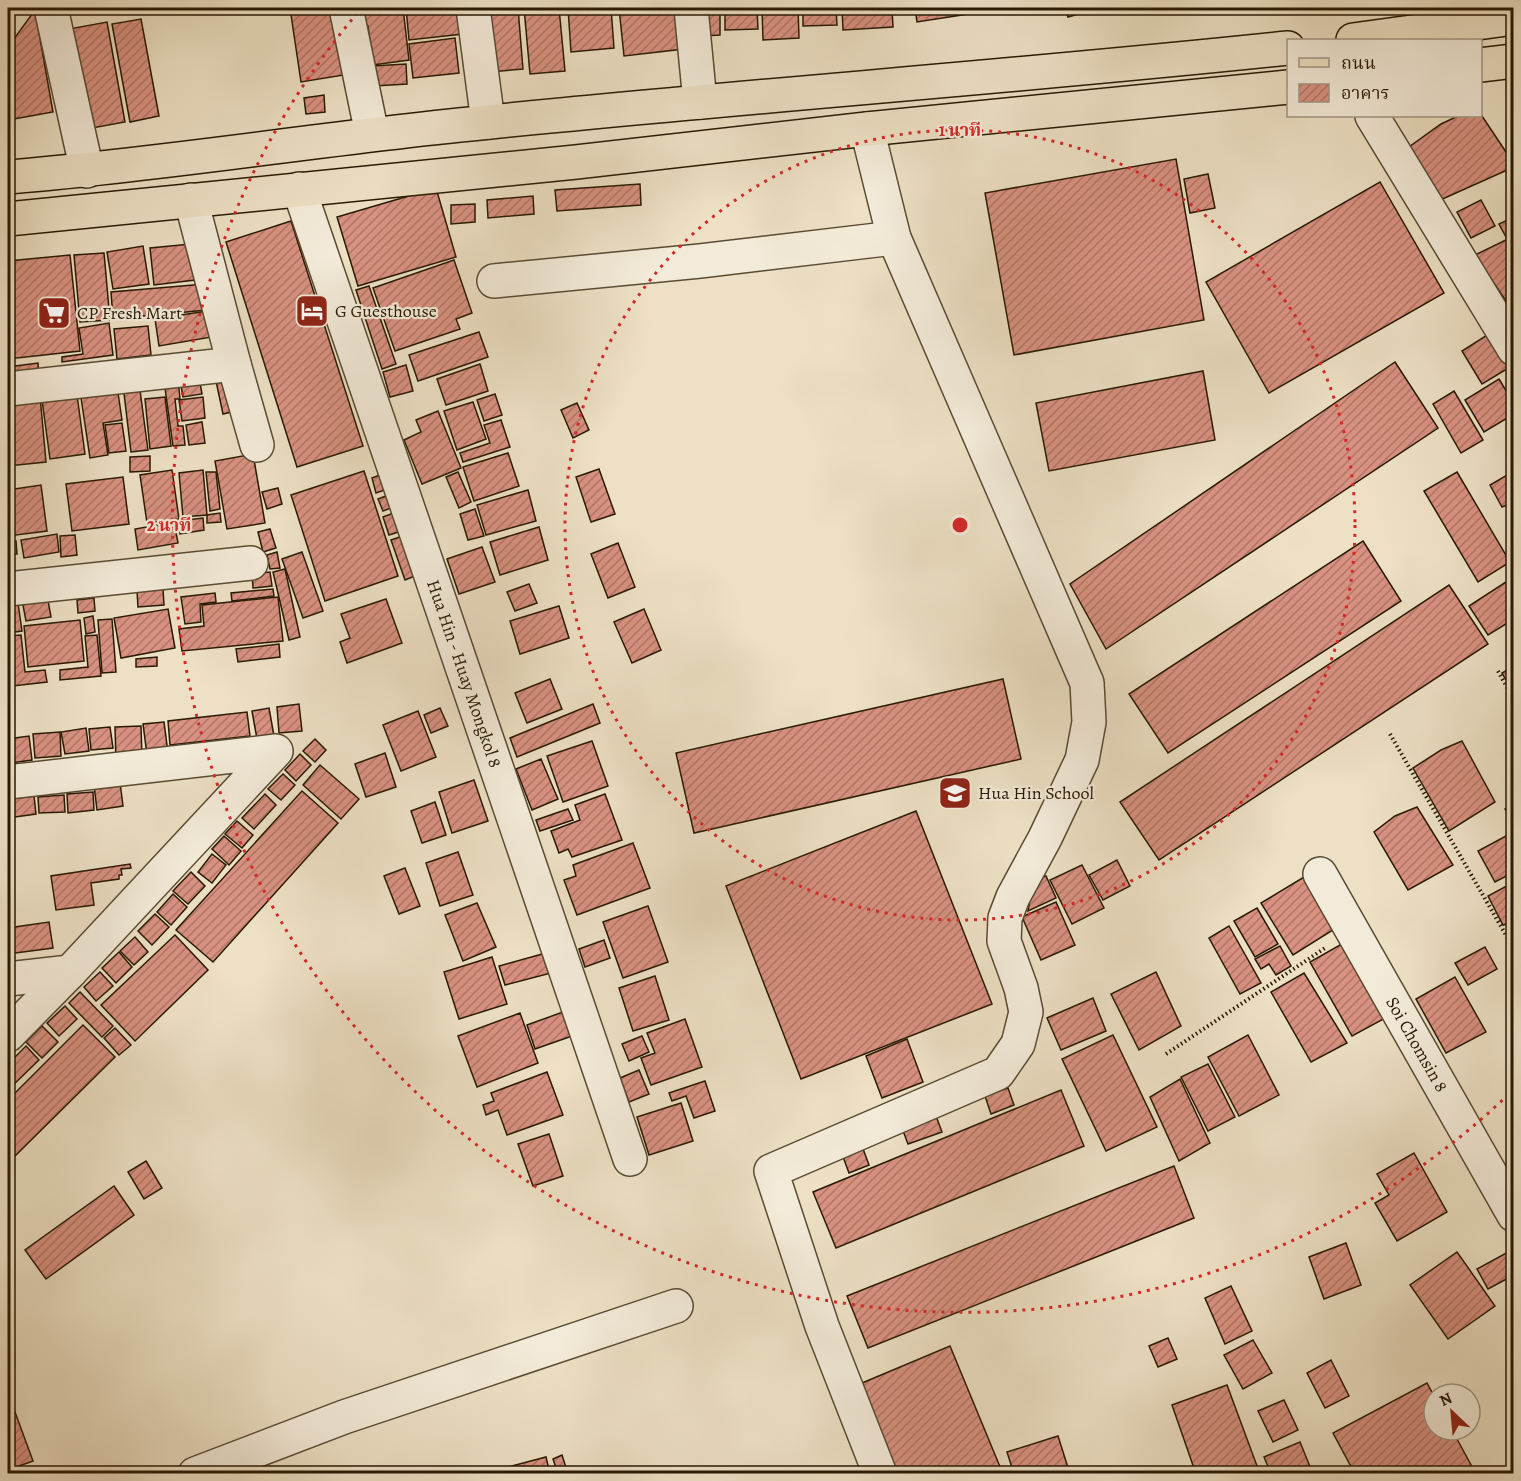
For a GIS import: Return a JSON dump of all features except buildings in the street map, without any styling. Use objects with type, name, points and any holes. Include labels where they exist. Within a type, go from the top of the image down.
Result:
[{"type":"main road","points":[[1357,39],[1436,18],[1514,18]]},
{"type":"main road","points":[[8,177],[87,171],[372,134],[488,122],[1287,48]]},
{"type":"main road","points":[[1482,65],[1514,61]]},
{"type":"main road","points":[[8,219],[1287,87]]},
{"type":"main road","points":[[862,88],[867,129]]},
{"type":"street","points":[[51,8],[87,171]]},
{"type":"street","points":[[346,8],[372,134]]},
{"type":"street","points":[[473,8],[488,122]]},
{"type":"street","points":[[691,8],[700,102]]},
{"type":"street","points":[[1373,117],[1514,349]]},
{"type":"street","points":[[867,129],[894,237],[1087,682],[1089,722],[1082,760],[1045,838],[1013,897],[1005,918],[1004,941],[1021,988],[1026,1012],[1018,1044],[998,1073],[771,1170],[822,1326],[880,1473]]},
{"type":"street","name":"Hua Hin - Huay Mongkol 8","points":[[300,189],[630,1159]]},
{"type":"street","points":[[191,200],[257,446]]},
{"type":"street","points":[[494,281],[700,261],[894,237]]},
{"type":"street","points":[[8,388],[234,364]]},
{"type":"street","points":[[8,589],[251,563]]},
{"type":"street","points":[[8,782],[276,751],[70,972],[8,1035]]},
{"type":"street","name":"Soi Chomsin 8","points":[[1320,874],[1514,1215]]},
{"type":"street","points":[[8,979],[70,972]]},
{"type":"street","points":[[195,1473],[344,1417],[676,1306]]},
{"type":"path","points":[[1498,671],[1514,700]]},
{"type":"path","points":[[1390,734],[1514,949]]},
{"type":"path","points":[[1166,1054],[1351,930]]},
{"type":"place","name":"G Guesthouse","points":[[312,311]]},
{"type":"place","name":"CP Fresh Mart","points":[[54,313]]},
{"type":"place","name":"Hua Hin School","points":[[955,793]]}]
